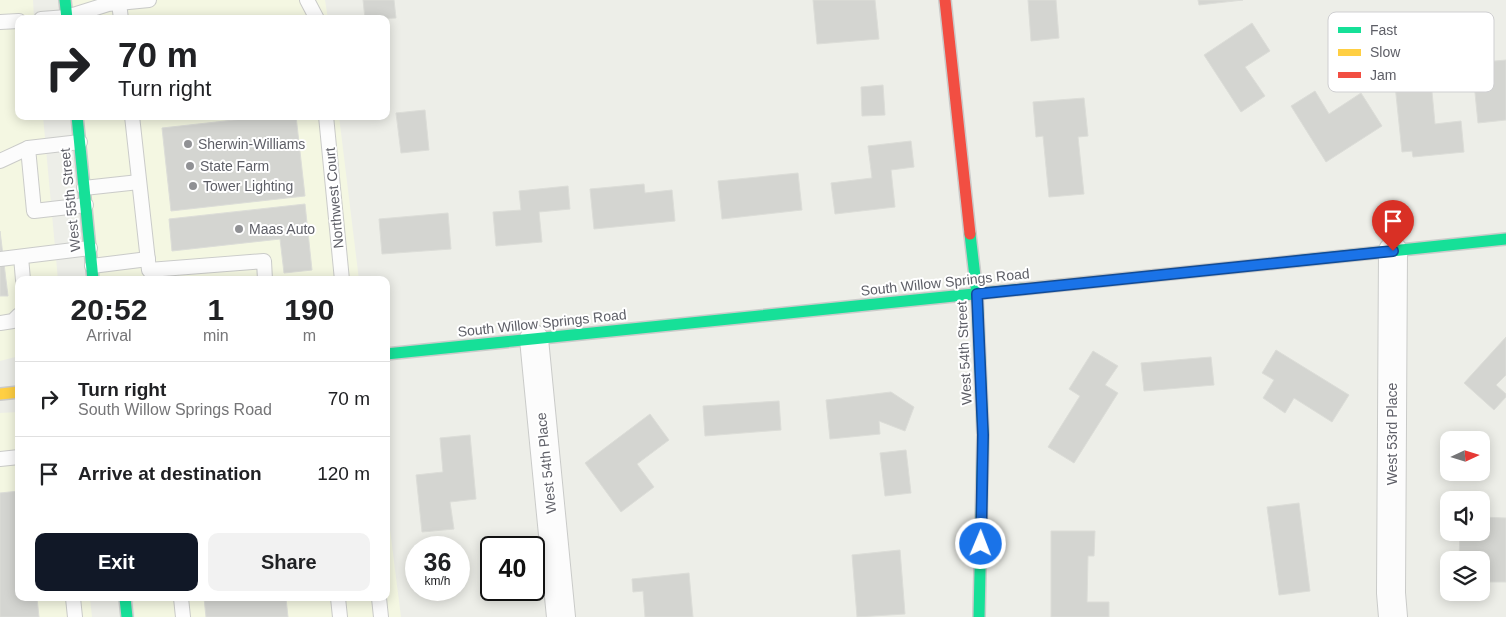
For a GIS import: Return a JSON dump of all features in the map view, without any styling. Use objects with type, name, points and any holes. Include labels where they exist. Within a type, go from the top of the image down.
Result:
[{"type":"street","points":[[65,0],[67,15]]},
{"type":"street","name":"West 54th Street","points":[[945,0],[977,294],[983,435],[979,617]]},
{"type":"street","name":"West 55th Street","points":[[77,120],[93,273]]},
{"type":"street","name":"South Willow Springs Road","points":[[390,354],[1506,239]]},
{"type":"street","name":"West 53rd Place","points":[[1393,251],[1391,592],[1393,617]]},
{"type":"street","name":"West 54th Place","points":[[534,339],[561,617]]},
{"type":"street","points":[[0,394],[15,392]]},
{"type":"street","points":[[125,601],[126,617]]},
{"type":"lane","points":[[76,15],[108,4],[148,0]]},
{"type":"lane","points":[[307,0],[315,15]]},
{"type":"lane","points":[[119,3],[120,15]]},
{"type":"lane","points":[[0,22],[15,21]]},
{"type":"lane","points":[[132,120],[149,270],[264,261],[266,276]]},
{"type":"lane","name":"Northwest Court","points":[[326,120],[342,276]]},
{"type":"lane","points":[[0,161],[28,148],[80,142]]},
{"type":"lane","points":[[28,148],[34,211],[86,205]]},
{"type":"lane","points":[[84,188],[139,182]]},
{"type":"lane","points":[[0,259],[90,248]]},
{"type":"lane","points":[[21,257],[23,276]]},
{"type":"lane","points":[[93,273],[148,259]]},
{"type":"lane","points":[[0,323],[15,319]]},
{"type":"lane","points":[[0,458],[15,457]]},
{"type":"lane","points":[[73,601],[75,617]]},
{"type":"lane","points":[[181,601],[183,617]]},
{"type":"lane","points":[[338,601],[340,617]]},
{"type":"lane","points":[[379,601],[381,617]]},
{"type":"shaded area","points":[[0,0],[33,0],[34,15],[15,15],[15,120],[43,120],[58,276],[15,276],[15,357],[0,361]]},
{"type":"shaded area","points":[[71,0],[325,0],[327,15],[73,15]]},
{"type":"shaded area","points":[[83,120],[339,120],[359,276],[100,276]]},
{"type":"shaded area","points":[[15,412],[15,601],[90,601],[92,617],[0,617],[0,413]]},
{"type":"shaded area","points":[[390,530],[401,617],[135,617],[133,601],[390,601]]},
{"type":"building","points":[[363,0],[394,0],[396,18],[390,18],[390,15],[365,15]]},
{"type":"building","points":[[813,0],[875,0],[879,39],[817,44]]},
{"type":"building","points":[[1028,0],[1056,0],[1059,38],[1031,41]]},
{"type":"building","points":[[1198,0],[1243,0],[1199,5]]},
{"type":"building","points":[[1252,23],[1270,51],[1245,67],[1265,96],[1241,112],[1204,55]]},
{"type":"building","points":[[1506,60],[1506,120],[1478,123],[1475,92],[1494,92],[1494,61]]},
{"type":"building","points":[[883,85],[885,115],[862,116],[861,87]]},
{"type":"building","points":[[1315,91],[1329,114],[1361,93],[1382,126],[1326,162],[1291,106]]},
{"type":"building","points":[[1396,92],[1432,92],[1435,124],[1461,121],[1464,152],[1413,157],[1412,151],[1402,152]]},
{"type":"building","points":[[1084,98],[1088,136],[1078,137],[1084,194],[1049,197],[1043,136],[1036,137],[1033,102]]},
{"type":"building","points":[[425,110],[429,150],[401,153],[396,113]]},
{"type":"building","points":[[234,120],[296,120],[305,196],[171,211],[162,128]]},
{"type":"building","points":[[911,141],[914,167],[891,170],[895,207],[835,214],[831,183],[872,178],[868,146]]},
{"type":"building","points":[[798,173],[802,210],[722,219],[718,181]]},
{"type":"building","points":[[644,184],[645,193],[672,190],[675,221],[594,229],[590,189]]},
{"type":"building","points":[[568,186],[570,209],[539,212],[542,242],[496,246],[493,212],[521,210],[519,191]]},
{"type":"building","name":"Maas Auto","points":[[305,204],[312,270],[284,273],[280,239],[172,251],[169,219]]},
{"type":"building","points":[[448,213],[451,249],[382,254],[379,219]]},
{"type":"building","points":[[0,231],[8,296],[0,296]]},
{"type":"building","points":[[1506,337],[1506,375],[1496,385],[1506,394],[1506,397],[1494,410],[1464,383]]},
{"type":"building","points":[[1276,350],[1349,395],[1332,422],[1294,398],[1285,413],[1263,398],[1274,380],[1262,373]]},
{"type":"building","points":[[1093,351],[1118,366],[1105,385],[1118,393],[1074,463],[1048,447],[1080,396],[1069,389]]},
{"type":"building","points":[[1211,357],[1214,385],[1144,391],[1141,363]]},
{"type":"building","points":[[891,392],[914,407],[905,431],[879,421],[880,434],[830,439],[826,400]]},
{"type":"building","points":[[779,401],[781,430],[705,436],[703,406]]},
{"type":"building","points":[[650,414],[669,440],[637,464],[654,487],[621,512],[585,463]]},
{"type":"building","points":[[470,435],[476,499],[450,502],[454,529],[422,532],[416,475],[443,472],[440,438]]},
{"type":"building","points":[[906,450],[911,493],[885,496],[880,453]]},
{"type":"building","points":[[15,491],[15,601],[37,601],[39,617],[0,617],[0,493]]},
{"type":"building","points":[[1299,503],[1310,591],[1279,595],[1267,507]]},
{"type":"building","points":[[1490,517],[1506,518],[1506,582],[1490,582],[1490,551],[1459,551],[1460,541],[1490,541]]},
{"type":"building","points":[[1051,531],[1095,531],[1094,556],[1088,556],[1087,602],[1109,602],[1109,617],[1051,617]]},
{"type":"building","points":[[900,550],[905,614],[857,617],[852,555]]},
{"type":"building","points":[[689,573],[693,617],[645,617],[643,591],[633,592],[632,579]]},
{"type":"building","points":[[204,601],[286,601],[288,617],[206,617]]},
{"type":"traffic: fast","points":[[65,0],[67,15]]},
{"type":"traffic: fast","points":[[77,120],[93,276]]},
{"type":"traffic: fast","points":[[970,234],[977,294],[983,435],[979,617]]},
{"type":"traffic: fast","points":[[1296,261],[1506,239]]},
{"type":"traffic: fast","points":[[390,354],[1023,289]]},
{"type":"traffic: fast","points":[[125,601],[127,617]]},
{"type":"traffic: slow","points":[[1023,289],[1296,261]]},
{"type":"traffic: slow","points":[[0,394],[15,392]]},
{"type":"traffic: jam","points":[[945,0],[970,234]]},
{"type":"place","name":"Sherwin-Williams","points":[[188,144]]},
{"type":"place","name":"State Farm","points":[[190,166]]},
{"type":"place","name":"Tower Lighting","points":[[193,186]]},
{"type":"place","name":"Maas Auto","points":[[239,229]]},
{"type":"route","points":[[981,544],[983,435],[977,294],[1393,251]]}]
